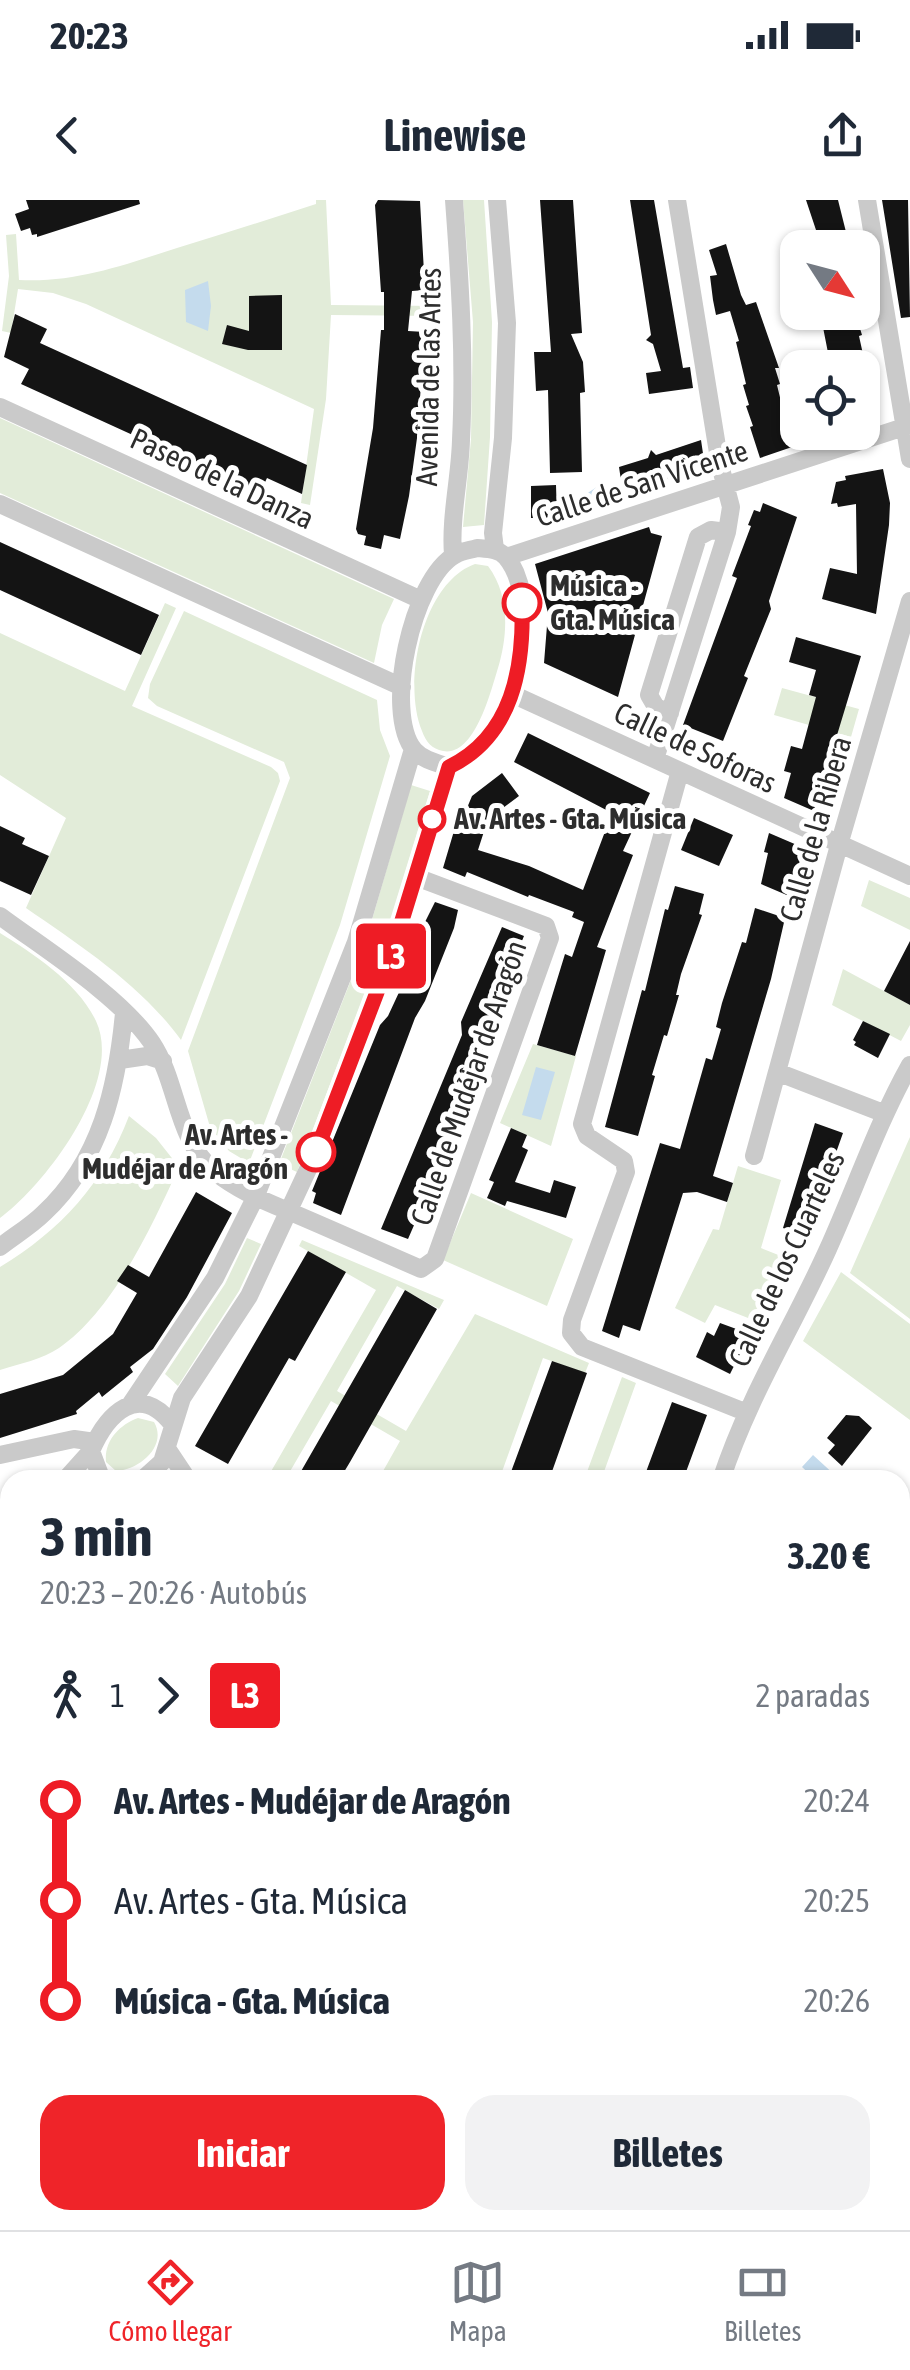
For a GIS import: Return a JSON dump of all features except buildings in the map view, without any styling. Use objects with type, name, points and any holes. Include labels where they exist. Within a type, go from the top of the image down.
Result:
[{"type":"street","name":"Avenida de las Artes","points":[[453,556],[462,441],[462,322],[454,200]]},
{"type":"street","points":[[453,556],[436,574],[421,600],[408,643],[401,718],[414,749],[430,762],[449,767],[471,756],[494,730],[512,694],[523,650],[522,603],[514,574],[493,533],[503,438],[507,322],[497,200]]},
{"type":"street","points":[[655,759],[727,532],[731,507],[677,200]]},
{"type":"street","points":[[867,200],[902,379],[910,459]]},
{"type":"street","name":"Paseo de la Danza","points":[[0,407],[421,600]]},
{"type":"street","name":"Calle de San Vicente","points":[[453,556],[478,548],[500,553],[725,486],[907,426]]},
{"type":"street","points":[[0,504],[402,687]]},
{"type":"street","points":[[670,713],[656,707],[649,695],[698,537],[712,530],[727,532]]},
{"type":"street","name":"Calle de la Ribera","points":[[754,1156],[838,844],[910,601]]},
{"type":"street","name":"Calle de Soforas","points":[[512,694],[910,876]]},
{"type":"street","points":[[130,1405],[215,1278],[256,1198],[356,942],[414,749]]},
{"type":"street","points":[[155,1470],[168,1450],[182,1398],[250,1296],[357,1050],[449,767]]},
{"type":"street","points":[[680,771],[582,1124],[587,1136],[624,1161],[626,1172],[572,1320],[571,1333],[582,1347],[745,1412]]},
{"type":"street","name":"Calle de Mudéjar de Aragón","points":[[163,1062],[182,1127],[213,1170],[256,1198],[421,1269],[436,1259],[550,938],[546,926],[416,877]]},
{"type":"street","points":[[0,916],[124,1013],[149,1039],[163,1062]]},
{"type":"street","points":[[0,1247],[45,1213],[80,1171],[102,1126],[120,1060],[124,1013]]},
{"type":"street","points":[[120,1060],[148,1056],[163,1062]]},
{"type":"street","name":"Calle de los Cuarteles","points":[[725,1470],[745,1412],[828,1250],[883,1113],[910,1065]]},
{"type":"street","points":[[777,1072],[883,1113]]},
{"type":"street","points":[[73,1470],[117,1412],[130,1405],[154,1406],[172,1424]]},
{"type":"street","points":[[0,1455],[74,1438],[93,1447]]},
{"type":"street","points":[[93,1447],[94,1464],[99,1470]]},
{"type":"street","points":[[168,1450],[181,1470]]},
{"type":"green space","points":[[316,200],[326,200],[331,305],[440,306],[440,316],[331,315],[326,399],[310,505],[301,503],[314,409],[86,304],[53,293],[18,289],[11,333],[2,331],[9,276],[6,235],[16,234],[19,280],[60,279],[138,261],[316,204]]},
{"type":"green space","points":[[463,200],[484,200],[492,322],[484,525],[463,527],[471,439],[473,322]]},
{"type":"green space","points":[[0,418],[394,599],[382,625],[374,663],[0,493]]},
{"type":"green space","points":[[475,564],[488,566],[500,590],[504,642],[491,691],[473,733],[454,750],[443,751],[430,744],[422,731],[416,711],[416,662],[421,637],[442,591]]},
{"type":"green space","points":[[165,603],[176,608],[132,706],[271,767],[280,781],[181,1040],[129,984],[26,908],[66,818],[0,775],[0,633],[125,691]]},
{"type":"green space","points":[[184,611],[377,700],[380,730],[390,756],[340,925],[249,1163],[229,1151],[210,1127],[188,1051],[290,778],[284,762],[157,706],[148,698],[150,684]]},
{"type":"green space","points":[[782,688],[859,709],[851,737],[774,715]]},
{"type":"green space","points":[[411,785],[430,791],[381,949],[297,1172],[279,1164],[365,944]]},
{"type":"green space","points":[[869,880],[910,898],[910,930],[861,906]]},
{"type":"green space","points":[[0,933],[41,960],[78,994],[96,1021],[102,1045],[99,1072],[76,1129],[38,1181],[0,1218]]},
{"type":"green space","points":[[843,969],[910,1005],[910,1025],[901,1041],[832,1005]]},
{"type":"green space","points":[[533,1044],[576,1056],[551,1146],[500,1123]]},
{"type":"green space","points":[[129,1116],[156,1138],[179,1167],[156,1215],[114,1290],[79,1332],[46,1355],[0,1370],[0,1267],[42,1237],[78,1203],[106,1163]]},
{"type":"green space","points":[[910,1137],[910,1319],[850,1273]]},
{"type":"green space","points":[[738,1166],[781,1180],[761,1248],[796,1262],[766,1325],[715,1305],[705,1323],[675,1308],[713,1229],[719,1230]]},
{"type":"green space","points":[[471,1193],[573,1239],[547,1306],[443,1260]]},
{"type":"green space","points":[[247,1238],[261,1244],[239,1291],[178,1386],[165,1374],[225,1284]]},
{"type":"green space","points":[[302,1240],[444,1300],[439,1309],[397,1286],[337,1391],[406,1431],[475,1314],[589,1363],[585,1373],[543,1358],[503,1470],[384,1470],[400,1441],[331,1401],[291,1470],[272,1470],[376,1290],[299,1246]]},
{"type":"green space","points":[[841,1272],[910,1324],[910,1420],[803,1341]]},
{"type":"green space","points":[[622,1377],[636,1383],[605,1470],[588,1470]]},
{"type":"green space","points":[[138,1418],[154,1422],[157,1440],[142,1461],[125,1470],[115,1470],[106,1462],[107,1447],[125,1425]]},
{"type":"water","points":[[208,281],[208,331],[186,322],[185,290]]},
{"type":"water","points":[[603,483],[611,487],[612,499],[589,506],[586,494]]},
{"type":"water","points":[[536,1067],[555,1072],[541,1120],[522,1115]]},
{"type":"water","points":[[813,1455],[829,1470],[805,1470],[802,1467]]},
{"type":"bus line","name":"L3","points":[[316,1152],[392,953],[441,785],[449,767],[471,756],[494,730],[512,694],[523,650],[522,603]]},
{"type":"place","name":"Música - Gta. Música","points":[[522,603]]},
{"type":"place","name":"Av. Artes - Gta. Música","points":[[432,819]]},
{"type":"place","name":"Av. Artes - Mudéjar de Aragón","points":[[316,1152]]}]
